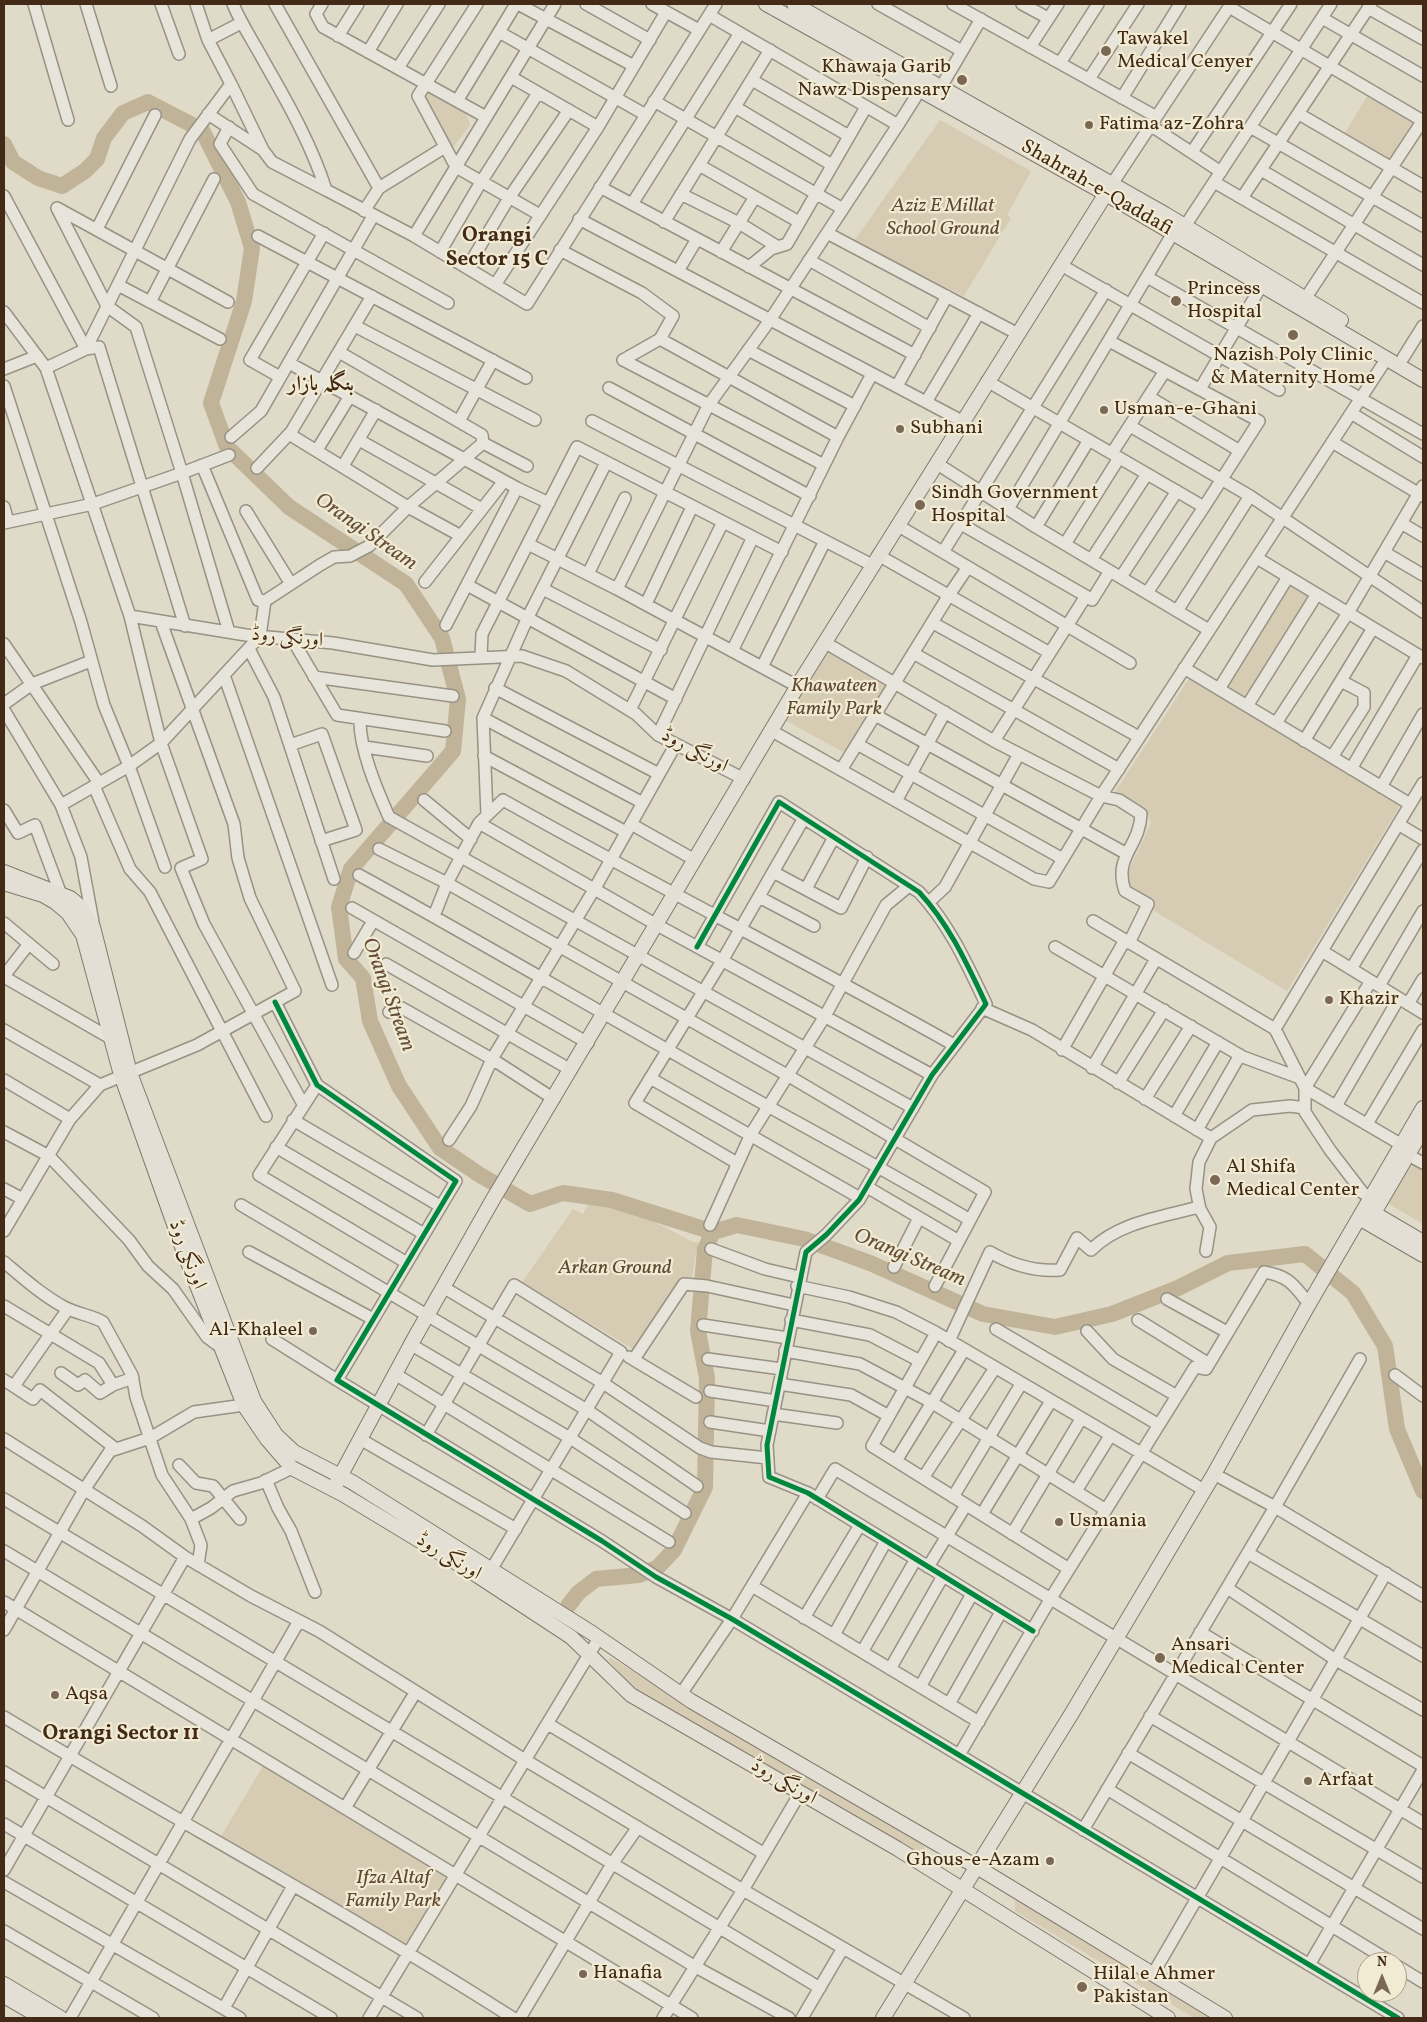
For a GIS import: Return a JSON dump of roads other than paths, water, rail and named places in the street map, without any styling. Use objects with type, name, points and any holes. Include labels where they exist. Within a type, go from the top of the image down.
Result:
[{"type":"main road","name":"Shahrah-e-Qaddafi","points":[[766,4],[920,90],[1109,189]]},
{"type":"main road","name":"Shahrah-e-Qaddafi","points":[[794,4],[941,87],[1179,230],[1305,299],[1423,369]]},
{"type":"main road","points":[[4,872],[70,898],[81,907],[94,927],[126,1074],[254,1401],[276,1435],[294,1452],[341,1483],[360,1439],[410,1344],[492,1201],[588,1043],[797,686],[1109,189]]},
{"type":"main road","name":"Shahrah-e-Qaddafi","points":[[1179,230],[1262,285],[1423,380]]},
{"type":"main road","name":"اورنگی روڈ","points":[[4,883],[43,895],[68,913],[83,935],[112,1040],[126,1074],[185,1255],[244,1405],[267,1439],[292,1468],[341,1483],[491,1570],[599,1638],[681,1694],[977,1867],[1225,2018]]},
{"type":"main road","points":[[1405,1150],[1423,1108]]},
{"type":"main road","points":[[883,2018],[977,1867],[1214,1474],[1308,1307],[1405,1150],[1423,1128]]},
{"type":"main road","points":[[1365,1215],[1423,1242]]},
{"type":"main road","points":[[1365,1215],[1423,1255]]},
{"type":"main road","name":"اورنگی روڈ","points":[[341,1483],[571,1637],[631,1695],[898,1849],[962,1891],[1168,2018]]},
{"type":"main road","points":[[4,1984],[61,2018]]},
{"type":"main road","points":[[4,1996],[42,2018]]},
{"type":"street","points":[[34,4],[68,120]]},
{"type":"street","points":[[86,4],[110,86]]},
{"type":"street","points":[[161,4],[178,54]]},
{"type":"street","points":[[196,4],[208,40],[263,150],[272,162],[368,214],[414,236],[526,304],[716,4]]},
{"type":"street","points":[[322,4],[316,14],[323,27],[486,117]]},
{"type":"street","points":[[338,36],[358,4]]},
{"type":"street","points":[[368,52],[397,4]]},
{"type":"street","points":[[398,68],[439,4]]},
{"type":"street","points":[[477,4],[418,96],[456,168],[540,215]]},
{"type":"street","points":[[457,101],[517,4],[634,66]]},
{"type":"street","points":[[414,236],[555,4]]},
{"type":"street","points":[[586,4],[650,40]]},
{"type":"street","points":[[652,4],[699,30]]},
{"type":"street","points":[[878,4],[962,51]]},
{"type":"street","points":[[953,4],[1122,98],[1221,172]]},
{"type":"street","points":[[1022,4],[1048,18]]},
{"type":"street","points":[[1030,46],[1058,4]]},
{"type":"street","points":[[1060,63],[1098,4]]},
{"type":"street","points":[[1089,79],[1138,4]]},
{"type":"street","points":[[1122,98],[1180,4]]},
{"type":"street","points":[[1192,152],[1291,4]]},
{"type":"street","points":[[1008,509],[1061,424],[1147,277],[1221,172],[1331,4]]},
{"type":"street","points":[[236,5],[241,23],[266,64],[311,150],[326,190]]},
{"type":"street","points":[[1109,189],[1230,5],[1331,67],[1423,120],[1305,299]]},
{"type":"street","points":[[280,6],[379,188]]},
{"type":"street","points":[[1242,198],[1370,6],[1423,38]]},
{"type":"street","points":[[494,285],[598,127],[666,12]]},
{"type":"street","points":[[709,15],[898,125]]},
{"type":"street","points":[[1322,18],[1423,76]]},
{"type":"street","points":[[941,87],[981,19]]},
{"type":"street","points":[[208,40],[241,23]]},
{"type":"street","points":[[499,32],[646,115]]},
{"type":"street","points":[[632,204],[740,33]]},
{"type":"street","points":[[664,222],[770,50]]},
{"type":"street","points":[[511,77],[598,127]]},
{"type":"street","points":[[752,80],[849,136]]},
{"type":"street","points":[[86,349],[190,139],[231,84]]},
{"type":"street","points":[[617,589],[708,406],[770,320],[920,90]]},
{"type":"street","points":[[440,252],[481,182],[538,93]]},
{"type":"street","points":[[654,101],[843,209]]},
{"type":"street","points":[[735,107],[832,165]]},
{"type":"street","points":[[749,267],[770,249],[787,244],[866,107]]},
{"type":"street","points":[[467,268],[509,198],[568,110]]},
{"type":"street","points":[[208,114],[263,150]]},
{"type":"street","points":[[1299,114],[1423,186]]},
{"type":"street","points":[[97,229],[155,115]]},
{"type":"street","points":[[229,127],[220,144],[253,194],[448,303]]},
{"type":"street","points":[[1250,127],[1423,226]]},
{"type":"street","points":[[231,437],[261,411],[354,250],[379,188],[445,147]]},
{"type":"street","points":[[699,165],[799,222]]},
{"type":"street","points":[[1261,170],[1423,265]]},
{"type":"street","points":[[150,302],[214,179]]},
{"type":"street","points":[[1214,182],[1423,304]]},
{"type":"street","points":[[600,187],[915,355]]},
{"type":"street","points":[[681,194],[739,223],[778,246]]},
{"type":"street","points":[[4,196],[86,349]]},
{"type":"street","points":[[722,252],[755,197]]},
{"type":"street","points":[[228,302],[135,249],[57,208],[107,306],[136,327],[229,632]]},
{"type":"street","points":[[579,219],[962,421]]},
{"type":"street","points":[[827,232],[1018,334]]},
{"type":"street","points":[[280,378],[250,360],[324,233]]},
{"type":"street","points":[[258,236],[526,378]]},
{"type":"street","points":[[678,271],[697,239]]},
{"type":"street","points":[[560,250],[642,294],[673,316],[660,339],[623,360],[824,465]]},
{"type":"street","points":[[809,260],[930,328]]},
{"type":"street","points":[[1061,265],[1279,390]]},
{"type":"street","points":[[1147,277],[1361,397],[1423,434]]},
{"type":"street","points":[[118,285],[220,339]]},
{"type":"street","points":[[1200,389],[1262,285]]},
{"type":"street","points":[[943,552],[1106,290]]},
{"type":"street","points":[[257,468],[289,434],[372,296]]},
{"type":"street","points":[[897,386],[947,296]]},
{"type":"street","points":[[4,312],[46,368],[130,616],[161,742],[202,859],[181,868],[204,924],[303,1104]]},
{"type":"street","points":[[926,402],[979,313]]},
{"type":"street","points":[[355,326],[535,420]]},
{"type":"street","points":[[1404,358],[1423,326]]},
{"type":"street","points":[[660,339],[838,437]]},
{"type":"street","points":[[1109,341],[1259,421],[1147,593]]},
{"type":"street","points":[[46,368],[86,349],[99,347],[185,626]]},
{"type":"street","points":[[748,350],[855,406]]},
{"type":"street","points":[[339,352],[482,435],[483,443]]},
{"type":"street","points":[[4,369],[37,356]]},
{"type":"street","points":[[772,730],[1034,879],[1050,882],[1101,796],[1387,358]]},
{"type":"street","points":[[459,422],[493,360]]},
{"type":"street","points":[[289,363],[504,481],[549,503]]},
{"type":"street","points":[[1065,544],[1130,426],[1166,371]]},
{"type":"street","points":[[732,651],[838,437],[872,374]]},
{"type":"street","points":[[987,381],[1204,507]]},
{"type":"street","points":[[4,386],[104,705],[129,766],[165,867]]},
{"type":"street","points":[[609,388],[810,496]]},
{"type":"street","points":[[317,450],[350,396]]},
{"type":"street","points":[[1148,397],[1240,450]]},
{"type":"street","points":[[343,466],[376,410]]},
{"type":"street","points":[[1351,413],[1423,457]]},
{"type":"street","points":[[592,421],[679,464],[825,541],[875,560],[949,595],[1050,653]]},
{"type":"street","points":[[1130,426],[1222,478],[1423,612]]},
{"type":"street","points":[[289,434],[408,507],[461,536]]},
{"type":"street","points":[[358,440],[482,509]]},
{"type":"street","points":[[1036,527],[1089,440]]},
{"type":"street","points":[[1276,724],[1348,613],[1401,523],[1422,492],[1332,442]]},
{"type":"street","points":[[202,465],[258,600],[265,601],[334,557],[355,553],[368,546],[408,507],[483,443]]},
{"type":"street","points":[[483,443],[527,466]]},
{"type":"street","points":[[481,657],[482,634],[577,447],[664,494],[782,552]]},
{"type":"street","points":[[4,507],[6,522],[46,515],[93,504],[229,455]]},
{"type":"street","points":[[483,819],[483,718],[509,656],[606,463]]},
{"type":"street","points":[[936,463],[1036,527],[1209,630]]},
{"type":"street","points":[[1091,560],[1147,474]]},
{"type":"street","points":[[425,582],[504,481]]},
{"type":"street","points":[[446,625],[518,488]]},
{"type":"street","points":[[1121,577],[1177,491]]},
{"type":"street","points":[[1177,611],[1250,496]]},
{"type":"street","points":[[588,574],[625,498]]},
{"type":"street","points":[[646,604],[692,507]]},
{"type":"street","points":[[246,511],[291,584]]},
{"type":"street","points":[[630,710],[676,620],[722,522]]},
{"type":"street","points":[[1401,523],[1423,536]]},
{"type":"street","points":[[961,524],[1092,600],[1110,571]]},
{"type":"street","points":[[897,525],[1130,664]]},
{"type":"street","points":[[658,735],[753,537]]},
{"type":"street","points":[[762,667],[825,541]]},
{"type":"street","points":[[528,544],[646,604],[797,686]]},
{"type":"street","points":[[1384,552],[1423,575]]},
{"type":"street","points":[[1257,558],[1420,656],[1351,769]]},
{"type":"street","points":[[841,770],[968,567]]},
{"type":"street","points":[[1219,689],[1288,577]]},
{"type":"street","points":[[468,586],[676,699]]},
{"type":"street","points":[[543,589],[661,650]]},
{"type":"street","points":[[1247,706],[1317,594]]},
{"type":"street","points":[[994,741],[1086,596]]},
{"type":"street","points":[[61,805],[129,766],[161,742],[260,636],[265,601]]},
{"type":"street","name":"اورنگی روڈ","points":[[130,616],[229,632],[333,643],[433,660],[522,656],[566,671],[630,710],[658,735],[744,779]]},
{"type":"street","points":[[4,1231],[70,1119],[100,1085],[197,1045],[295,990],[250,898],[238,858],[234,824],[191,711],[161,622]]},
{"type":"street","points":[[933,623],[1139,737]]},
{"type":"street","points":[[1304,741],[1373,628]]},
{"type":"street","points":[[292,639],[337,715],[445,731]]},
{"type":"street","points":[[824,642],[994,741],[1101,796],[1119,800],[1141,814],[1141,829],[1121,865],[1121,880],[1125,891],[1148,904],[1062,1050]]},
{"type":"street","points":[[4,644],[32,684],[96,785],[130,870],[150,892],[266,1116]]},
{"type":"street","points":[[249,649],[274,697],[334,879]]},
{"type":"street","points":[[913,653],[1119,769]]},
{"type":"street","points":[[4,704],[32,684],[91,661]]},
{"type":"street","points":[[1184,668],[1410,804]]},
{"type":"street","points":[[224,676],[332,985]]},
{"type":"street","points":[[314,677],[452,696]]},
{"type":"street","points":[[1332,757],[1364,707],[1364,694],[1341,681]]},
{"type":"street","points":[[496,688],[659,774]]},
{"type":"street","points":[[4,710],[61,805],[81,857],[94,927]]},
{"type":"street","points":[[896,801],[909,773],[945,712]]},
{"type":"street","points":[[1381,787],[1423,714]]},
{"type":"street","points":[[874,715],[1128,854]]},
{"type":"street","points":[[483,718],[643,803]]},
{"type":"street","points":[[360,719],[360,732],[380,796],[389,817],[913,1108]]},
{"type":"street","points":[[290,745],[322,734],[356,830],[322,841]]},
{"type":"street","points":[[449,1140],[471,1106],[492,1058],[595,888],[676,744]]},
{"type":"street","points":[[857,744],[1063,859]]},
{"type":"street","points":[[365,747],[426,756]]},
{"type":"street","points":[[929,902],[945,887],[1019,754]]},
{"type":"street","points":[[484,756],[695,860]]},
{"type":"street","points":[[1275,1029],[1423,783]]},
{"type":"street","points":[[424,800],[471,839]]},
{"type":"street","points":[[434,916],[447,883],[471,839],[483,819],[503,800],[610,861],[844,983],[954,1045]]},
{"type":"street","points":[[697,947],[779,802],[867,857],[929,902],[936,910],[969,968],[986,1004],[932,1075],[860,1198],[826,1235],[806,1252],[798,1282],[770,1431],[769,1477],[813,1496],[1033,1631]]},
{"type":"street","points":[[4,810],[18,833],[36,826],[68,913]]},
{"type":"street","points":[[737,1163],[635,1103],[704,992],[804,818]]},
{"type":"street","points":[[483,819],[657,925],[932,1075]]},
{"type":"street","points":[[1398,824],[1423,839]]},
{"type":"street","points":[[806,889],[834,837]]},
{"type":"street","points":[[379,849],[447,883],[787,1076],[986,1192],[935,1286]]},
{"type":"street","points":[[1351,969],[1423,850]]},
{"type":"street","points":[[773,872],[841,908],[867,857]]},
{"type":"street","points":[[359,875],[542,976],[667,1050],[879,1166],[970,1220]]},
{"type":"street","points":[[710,1225],[751,1134],[825,1016],[886,905],[909,886]]},
{"type":"street","points":[[759,897],[814,926]]},
{"type":"street","points":[[352,908],[588,1043]]},
{"type":"street","points":[[1303,1083],[1375,983],[1423,911]]},
{"type":"street","points":[[354,953],[373,921]]},
{"type":"street","points":[[1093,921],[1275,1029],[1303,1083],[1305,1112],[1330,1150],[1363,1193],[1365,1215]]},
{"type":"street","points":[[4,923],[28,945],[54,964]]},
{"type":"street","points":[[28,945],[4,977],[112,1040]]},
{"type":"street","points":[[1055,947],[1240,1055],[1303,1083],[1336,1106],[1367,1124],[1423,1164]]},
{"type":"street","points":[[1322,951],[1423,1013]]},
{"type":"street","points":[[1092,1068],[1156,959]]},
{"type":"street","points":[[386,964],[508,1032],[571,1070]]},
{"type":"street","points":[[1336,1106],[1404,1001],[1423,979]]},
{"type":"street","points":[[275,1002],[317,1085],[456,1181],[337,1380]]},
{"type":"street","points":[[389,1012],[402,1008],[492,1058],[554,1100]]},
{"type":"street","points":[[982,1008],[1032,1030],[1062,1050],[1211,1138]]},
{"type":"street","points":[[1118,1083],[1164,1010]]},
{"type":"street","points":[[1145,1099],[1191,1026]]},
{"type":"street","points":[[4,1030],[100,1085]]},
{"type":"street","points":[[1367,1124],[1423,1030]]},
{"type":"street","points":[[1174,1116],[1218,1042]]},
{"type":"street","points":[[1197,1130],[1240,1055]]},
{"type":"street","points":[[650,1078],[860,1198]]},
{"type":"street","points":[[4,1080],[70,1119]]},
{"type":"street","points":[[317,1085],[259,1175],[406,1263]]},
{"type":"street","points":[[1206,1251],[1210,1228],[1199,1207],[1196,1189],[1199,1162],[1211,1138],[1252,1110],[1290,1106],[1305,1108]]},
{"type":"street","points":[[293,1120],[440,1206]]},
{"type":"street","points":[[4,1132],[49,1156],[129,1240],[148,1266],[172,1289],[207,1337],[222,1348]]},
{"type":"street","points":[[276,1148],[424,1234]]},
{"type":"street","points":[[867,1187],[959,1241]]},
{"type":"street","points":[[4,1189],[23,1199]]},
{"type":"street","points":[[242,1205],[587,1410],[697,1486]]},
{"type":"street","points":[[948,1341],[963,1313],[990,1252],[1011,1264],[1042,1271],[1060,1270],[1076,1238],[1091,1250],[1103,1238],[1117,1231],[1199,1207]]},
{"type":"street","points":[[894,1267],[919,1218]]},
{"type":"street","points":[[711,1249],[798,1282],[896,1312],[936,1333],[1204,1490]]},
{"type":"street","points":[[249,1252],[373,1319]]},
{"type":"street","points":[[4,1262],[47,1296],[68,1309],[103,1322],[117,1344],[133,1378],[136,1397],[162,1475],[191,1519],[200,1545],[198,1565]]},
{"type":"street","points":[[959,1755],[1051,1598],[1195,1367],[1206,1369],[1264,1272],[1291,1280],[1308,1307]]},
{"type":"street","points":[[634,1360],[684,1284],[707,1286],[794,1305]]},
{"type":"street","points":[[426,1435],[514,1285],[696,1397]]},
{"type":"street","points":[[443,1288],[495,1317],[603,1383],[700,1448],[711,1452],[768,1458]]},
{"type":"street","points":[[1167,1299],[1227,1332]]},
{"type":"street","points":[[4,1306],[100,1363],[113,1385]]},
{"type":"street","points":[[68,1309],[51,1334],[9,1383],[33,1399],[40,1390],[116,1450]]},
{"type":"street","points":[[791,1320],[870,1335],[920,1361]]},
{"type":"street","points":[[1138,1320],[1209,1364]]},
{"type":"street","points":[[703,1324],[788,1338]]},
{"type":"street","points":[[996,1329],[1159,1425]]},
{"type":"street","points":[[1087,1331],[1113,1359],[1177,1396]]},
{"type":"street","points":[[936,1333],[872,1446],[1069,1569]]},
{"type":"street","points":[[272,1339],[602,1541],[656,1577],[732,1619],[1196,1899],[1398,2018]]},
{"type":"street","points":[[410,1344],[570,1438],[685,1513]]},
{"type":"street","points":[[896,1461],[964,1350]]},
{"type":"street","points":[[785,1351],[860,1364],[931,1402],[1106,1510]]},
{"type":"street","points":[[491,1570],[553,1469],[621,1352]]},
{"type":"street","points":[[708,1359],[782,1369]]},
{"type":"street","points":[[1083,1830],[1248,1553],[1360,1359]]},
{"type":"street","points":[[923,1478],[995,1368]]},
{"type":"street","points":[[61,1372],[78,1385],[85,1380],[100,1393],[113,1385],[133,1378]]},
{"type":"street","points":[[394,1374],[553,1469],[669,1542]]},
{"type":"street","points":[[1395,1375],[1423,1396]]},
{"type":"street","points":[[779,1384],[851,1396],[889,1416]]},
{"type":"street","points":[[953,1497],[1021,1384]]},
{"type":"street","points":[[710,1391],[776,1401]]},
{"type":"street","points":[[982,1514],[1051,1401]]},
{"type":"street","points":[[4,1630],[84,1490],[110,1452],[150,1438],[194,1412],[244,1405]]},
{"type":"street","points":[[773,1414],[837,1423]]},
{"type":"street","points":[[1012,1534],[1082,1419]]},
{"type":"street","points":[[710,1422],[770,1431]]},
{"type":"street","points":[[1076,1491],[1110,1436]]},
{"type":"street","points":[[4,1439],[142,1526],[198,1565],[319,1631],[525,1760],[742,1890],[964,2018]]},
{"type":"street","points":[[360,1439],[516,1529]]},
{"type":"street","points":[[179,1465],[196,1483],[213,1486],[240,1519]]},
{"type":"street","points":[[191,1519],[225,1499],[233,1491],[266,1480],[292,1468]]},
{"type":"street","points":[[681,1694],[813,1496],[835,1468],[1423,1823]]},
{"type":"street","points":[[1214,1474],[1275,1507],[1423,1596]]},
{"type":"street","points":[[266,1480],[278,1508],[291,1530],[315,1592]]},
{"type":"street","points":[[4,1499],[820,1988]]},
{"type":"street","points":[[928,1567],[966,1505]]},
{"type":"street","points":[[804,1618],[860,1525]]},
{"type":"street","points":[[834,1635],[886,1542]]},
{"type":"street","points":[[4,1551],[694,1966],[789,2018]]},
{"type":"street","points":[[1248,1553],[1423,1656]]},
{"type":"street","points":[[4,1870],[68,1756],[120,1673],[185,1557]]},
{"type":"street","points":[[862,1652],[916,1560]]},
{"type":"street","points":[[1153,1974],[1386,1573]]},
{"type":"street","points":[[890,1668],[943,1576]]},
{"type":"street","points":[[752,1586],[979,1722]]},
{"type":"street","points":[[1227,1588],[1336,1660],[1423,1710]]},
{"type":"street","points":[[920,1686],[972,1594]]},
{"type":"street","points":[[4,1602],[692,2018]]},
{"type":"street","points":[[949,1704],[1001,1612]]},
{"type":"street","points":[[70,2018],[299,1621]]},
{"type":"street","points":[[1200,1632],[1313,1698],[1423,1768],[1309,1965]]},
{"type":"street","points":[[369,2018],[599,1638]]},
{"type":"street","points":[[345,1808],[415,1692]]},
{"type":"street","points":[[1150,1716],[1423,1877]]},
{"type":"street","points":[[4,1717],[183,1823],[409,1952],[513,2018]]},
{"type":"street","points":[[548,1724],[763,1853]]},
{"type":"street","points":[[1128,1753],[1423,1929]]},
{"type":"street","points":[[4,1772],[417,2018]]},
{"type":"street","points":[[1107,1790],[1375,1952]]},
{"type":"street","points":[[662,2018],[800,1793]]},
{"type":"street","points":[[4,1824],[331,2018]]},
{"type":"street","points":[[520,2018],[612,1864],[638,1826]]},
{"type":"street","points":[[4,1882],[240,2018]]},
{"type":"street","points":[[224,2008],[293,1886]]},
{"type":"street","points":[[4,1931],[152,2018]]},
{"type":"street","points":[[802,2018],[844,1948]]},
{"type":"street","points":[[1407,1972],[1423,1982]]},
{"type":"waterway","name":"Orangi Stream","points":[[4,144],[13,162],[38,178],[62,186],[85,171],[97,159],[104,138],[123,113],[148,102],[202,130],[238,202],[252,248],[244,301],[211,403],[227,447],[289,507],[406,584],[442,638],[458,699],[453,751],[351,869],[339,907],[346,959],[363,978],[370,1021],[399,1086],[440,1148],[480,1175],[530,1204],[563,1193],[612,1200],[713,1232],[737,1225],[804,1239],[870,1263],[983,1314],[1055,1327],[1112,1314],[1178,1288],[1228,1263],[1305,1254],[1353,1293],[1385,1346],[1397,1429],[1423,1491]]},
{"type":"waterway","points":[[568,1606],[578,1593],[596,1579],[639,1575],[657,1568],[674,1550],[705,1487],[707,1378],[698,1331],[705,1249],[713,1232]]},
{"type":"place","name":"Tawakel Medical Cenyer","points":[[1106,51]]},
{"type":"place","name":"Khawaja Garib Nawz Dispensary","points":[[962,80]]},
{"type":"place","name":"Fatima az-Zohra","points":[[1089,125]]},
{"type":"place","name":"Princess Hospital","points":[[1176,301]]},
{"type":"place","name":"Nazish Poly Clinic & Maternity Home","points":[[1293,335]]},
{"type":"place","name":"Usman-e-Ghani","points":[[1104,410]]},
{"type":"place","name":"Subhani","points":[[900,429]]},
{"type":"place","name":"Sindh Government Hospital","points":[[920,505]]},
{"type":"place","name":"Khazir","points":[[1329,1000]]},
{"type":"place","name":"Al Shifa Medical Center","points":[[1215,1180]]},
{"type":"place","name":"Al-Khaleel","points":[[313,1331]]},
{"type":"place","name":"Usmania","points":[[1059,1522]]},
{"type":"place","name":"Ansari Medical Center","points":[[1160,1658]]},
{"type":"place","name":"Aqsa","points":[[55,1695]]},
{"type":"place","name":"Arfaat","points":[[1308,1781]]},
{"type":"place","name":"Ghous-e-Azam","points":[[1050,1861]]},
{"type":"place","name":"Hanafia","points":[[583,1974]]},
{"type":"place","name":"Hilal e Ahmer Pakistan","points":[[1082,1987]]},
{"type":"district","name":"Orangi Sector 15 C","points":[[497,249]]},
{"type":"district","name":"بنگلہ بازار","points":[[321,386]]},
{"type":"district","name":"Orangi Sector 11","points":[[121,1735]]},
{"type":"park label","name":"Aziz E Millat School Ground","points":[[943,218]]},
{"type":"park label","name":"Khawateen Family Park","points":[[834,698]]},
{"type":"park label","name":"Arkan Ground","points":[[615,1269]]},
{"type":"park label","name":"Ifza Altaf Family Park","points":[[393,1890]]}]
